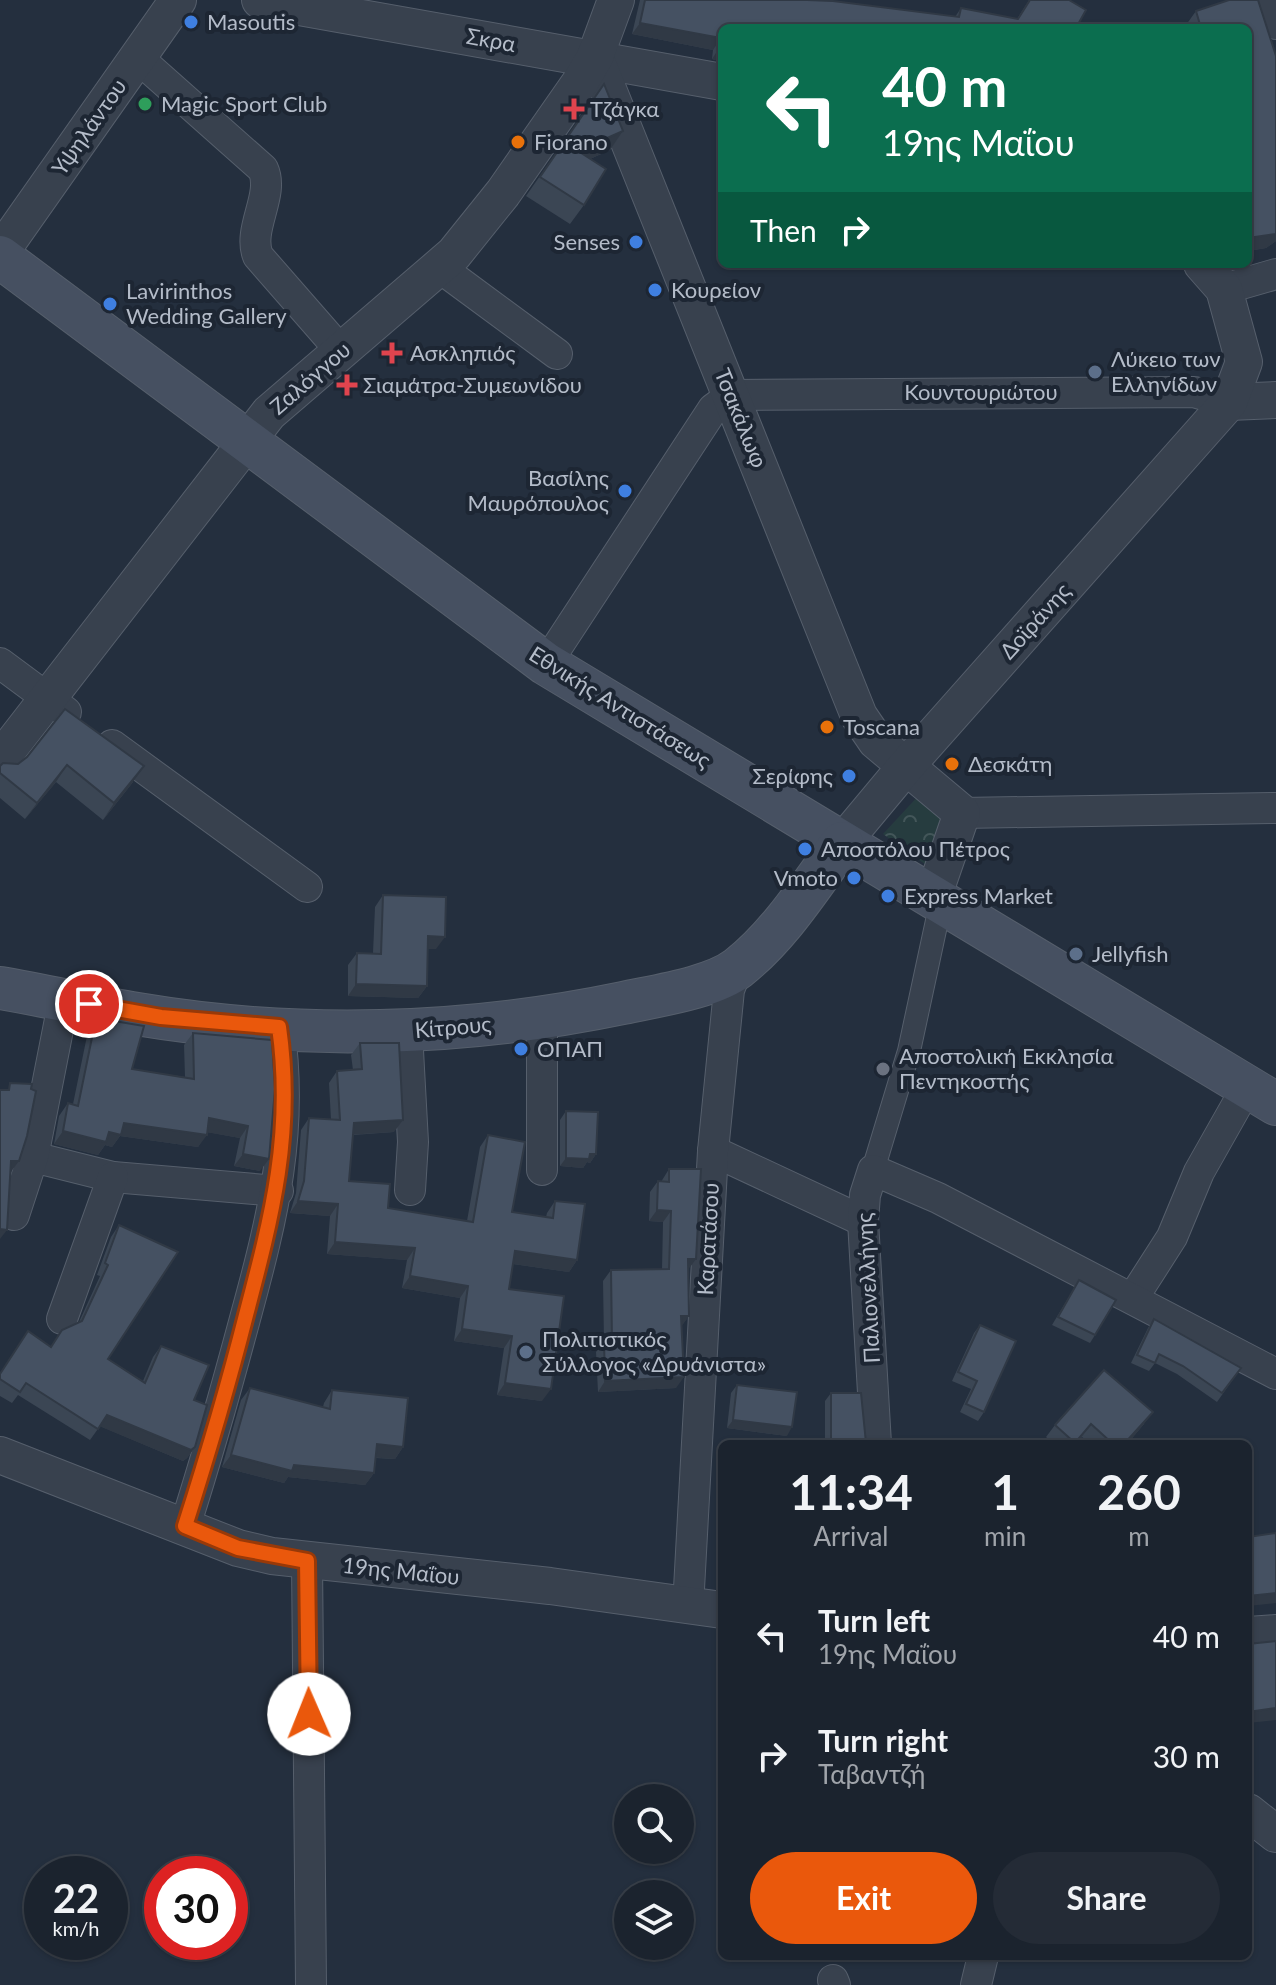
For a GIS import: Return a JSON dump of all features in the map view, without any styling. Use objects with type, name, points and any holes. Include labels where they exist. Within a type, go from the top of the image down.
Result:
[{"type":"main road","name":"Εθνικής Αντιστάσεως","points":[[0,255],[245,442],[546,664],[1262,1095]]},
{"type":"main road","name":"Κίτρους","points":[[0,988],[138,1014],[279,1027],[407,1032],[542,1017],[670,993],[737,969],[779,927],[842,843]]},
{"type":"street","name":"Υψηλάντου","points":[[0,255],[178,0]]},
{"type":"street","name":"Σκρα","points":[[260,0],[588,69],[718,82]]},
{"type":"street","name":"Ζαλόγγου","points":[[0,760],[269,413],[454,254],[503,193],[588,69],[616,0]]},
{"type":"street","points":[[1267,0],[1276,24]]},
{"type":"street","points":[[138,58],[263,169],[266,182],[255,243],[258,256],[341,351]]},
{"type":"street","name":"Τσακάλωφ","points":[[588,69],[615,106],[859,716],[876,741],[962,813]]},
{"type":"street","points":[[439,267],[557,354]]},
{"type":"street","points":[[1229,402],[1244,362],[1213,276],[1276,274]]},
{"type":"street","name":"Κουντουριώτου","points":[[732,395],[1194,392],[1229,402],[1276,400]]},
{"type":"street","points":[[546,664],[713,409],[732,395]]},
{"type":"street","name":"Δοϊράνης","points":[[842,843],[907,765],[1229,402]]},
{"type":"street","points":[[0,663],[307,887]]},
{"type":"street","points":[[937,899],[962,813],[1276,808]]},
{"type":"street","name":"Παλιονελλήνης","points":[[876,1440],[863,1221],[865,1195],[909,1051],[937,899]]},
{"type":"street","name":"Καρατάσου","points":[[705,1609],[713,1151],[729,990],[737,969]]},
{"type":"street","points":[[14,1215],[33,1157],[64,999]]},
{"type":"street","points":[[542,1017],[542,1170]]},
{"type":"street","points":[[185,1526],[264,1255],[278,1191],[285,1101],[279,1027]]},
{"type":"street","points":[[407,1032],[413,1142],[410,1190]]},
{"type":"street","points":[[1133,1298],[1172,1237],[1199,1172],[1262,1095]]},
{"type":"street","points":[[713,1151],[863,1221]]},
{"type":"street","points":[[33,1157],[113,1177],[278,1191]]},
{"type":"street","points":[[873,1170],[938,1198],[1276,1374]]},
{"type":"street","points":[[62,1319],[113,1177]]},
{"type":"street","name":"19ης Μαΐου","points":[[0,1455],[238,1548],[307,1561],[550,1586],[705,1609]]},
{"type":"street","points":[[307,1561],[311,1985]]},
{"type":"street","points":[[1252,1632],[1276,1630]]},
{"type":"street","points":[[1252,1815],[1276,1834]]},
{"type":"street","points":[[976,1985],[982,1960]]},
{"type":"green space","points":[[921,793],[944,811],[929,867],[883,834]]},
{"type":"building","points":[[645,0],[833,1],[959,17],[961,8],[1018,19],[1030,0],[1069,0],[1086,10],[1078,24],[718,24],[718,37],[640,23]]},
{"type":"building","points":[[1229,0],[1258,0],[1276,56],[1276,234],[1252,237],[1252,24],[1200,24],[1196,11]]},
{"type":"building","points":[[604,84],[623,131],[578,151],[606,169],[584,205],[540,177]]},
{"type":"building","points":[[65,709],[144,766],[114,803],[67,765],[37,803],[0,773],[3,763],[18,764],[27,757]]},
{"type":"building","points":[[383,895],[446,897],[445,937],[428,936],[427,986],[356,984],[357,953],[381,954]]},
{"type":"building","points":[[96,1018],[144,1026],[132,1069],[194,1079],[193,1033],[272,1040],[275,1089],[269,1159],[243,1154],[248,1126],[209,1118],[207,1135],[124,1123],[121,1135],[109,1132],[106,1142],[63,1131],[68,1103],[78,1106]]},
{"type":"building","points":[[360,1043],[399,1043],[403,1120],[354,1123],[349,1181],[390,1184],[388,1208],[473,1222],[488,1135],[525,1142],[512,1212],[553,1218],[555,1201],[585,1204],[577,1260],[515,1251],[509,1289],[564,1296],[551,1389],[505,1383],[512,1336],[462,1329],[468,1286],[410,1276],[415,1248],[335,1242],[338,1204],[298,1201],[304,1181],[309,1118],[340,1120],[337,1071],[362,1069]]},
{"type":"building","points":[[10,1083],[32,1084],[31,1089],[36,1091],[19,1161],[11,1161],[7,1230],[0,1229],[0,1090],[9,1090]]},
{"type":"building","points":[[566,1111],[598,1112],[596,1154],[590,1154],[589,1159],[566,1158]]},
{"type":"building","points":[[669,1169],[701,1169],[696,1259],[688,1259],[689,1316],[681,1316],[684,1377],[605,1381],[604,1341],[612,1341],[611,1270],[669,1269],[671,1211],[657,1210],[658,1181],[669,1182]]},
{"type":"building","points":[[119,1225],[178,1252],[108,1359],[145,1383],[161,1346],[209,1365],[194,1400],[207,1405],[195,1447],[191,1450],[107,1415],[98,1429],[26,1383],[20,1392],[0,1379],[0,1374],[28,1331],[51,1347],[62,1330],[82,1321],[108,1265],[105,1263]]},
{"type":"building","points":[[1079,1280],[1116,1300],[1095,1335],[1058,1317]]},
{"type":"building","points":[[1154,1319],[1241,1368],[1222,1393],[1183,1366],[1159,1354],[1155,1363],[1137,1355]]},
{"type":"building","points":[[980,1325],[1016,1341],[984,1412],[966,1404],[977,1381],[958,1372]]},
{"type":"building","points":[[1104,1370],[1153,1412],[1128,1440],[1109,1440],[1091,1424],[1078,1440],[1072,1440],[1055,1425]]},
{"type":"building","points":[[737,1385],[797,1392],[792,1427],[733,1420]]},
{"type":"building","points":[[250,1388],[330,1409],[332,1390],[408,1398],[403,1447],[377,1444],[374,1473],[294,1465],[292,1471],[231,1455]]},
{"type":"building","points":[[831,1393],[861,1393],[866,1440],[831,1440]]},
{"type":"building","points":[[1276,1533],[1276,1593],[1252,1596],[1252,1536]]},
{"type":"building","points":[[1276,1641],[1276,1708],[1252,1711],[1252,1644]]},
{"type":"place","name":"Masoutis","points":[[191,22]]},
{"type":"place","name":"Magic Sport Club","points":[[145,104]]},
{"type":"place","name":"Τζάγκα","points":[[574,109]]},
{"type":"place","name":"Fiorano","points":[[518,142]]},
{"type":"place","name":"Senses","points":[[636,242]]},
{"type":"place","name":"Κουρείον","points":[[655,290]]},
{"type":"place","name":"Lavirinthos Wedding Gallery","points":[[110,304]]},
{"type":"place","name":"Ασκληπιός","points":[[392,353]]},
{"type":"place","name":"Λύκειο των Ελληνίδων","points":[[1095,372]]},
{"type":"place","name":"Σιαμάτρα-Συμεωνίδου","points":[[347,385]]},
{"type":"place","name":"Βασίλης Μαυρόπουλος","points":[[625,491]]},
{"type":"place","name":"Toscana","points":[[827,727]]},
{"type":"place","name":"Δεσκάτη","points":[[952,764]]},
{"type":"place","name":"Σερίφης","points":[[849,776]]},
{"type":"place","name":"Αποστόλου Πέτρος","points":[[805,849]]},
{"type":"place","name":"Vmoto","points":[[854,878]]},
{"type":"place","name":"Express Market","points":[[888,896]]},
{"type":"place","name":"Jellyfish","points":[[1076,954]]},
{"type":"place","name":"ΟΠΑΠ","points":[[521,1049]]},
{"type":"place","name":"Αποστολική Εκκλησία Πεντηκοστής","points":[[883,1069]]},
{"type":"place","name":"Πολιτιστικός Σύλλογος «Δρυάνιστα»","points":[[526,1352]]},
{"type":"route","points":[[89,1004],[161,1017],[279,1027],[285,1101],[278,1191],[264,1255],[185,1526],[238,1548],[307,1561],[309,1714]]}]
